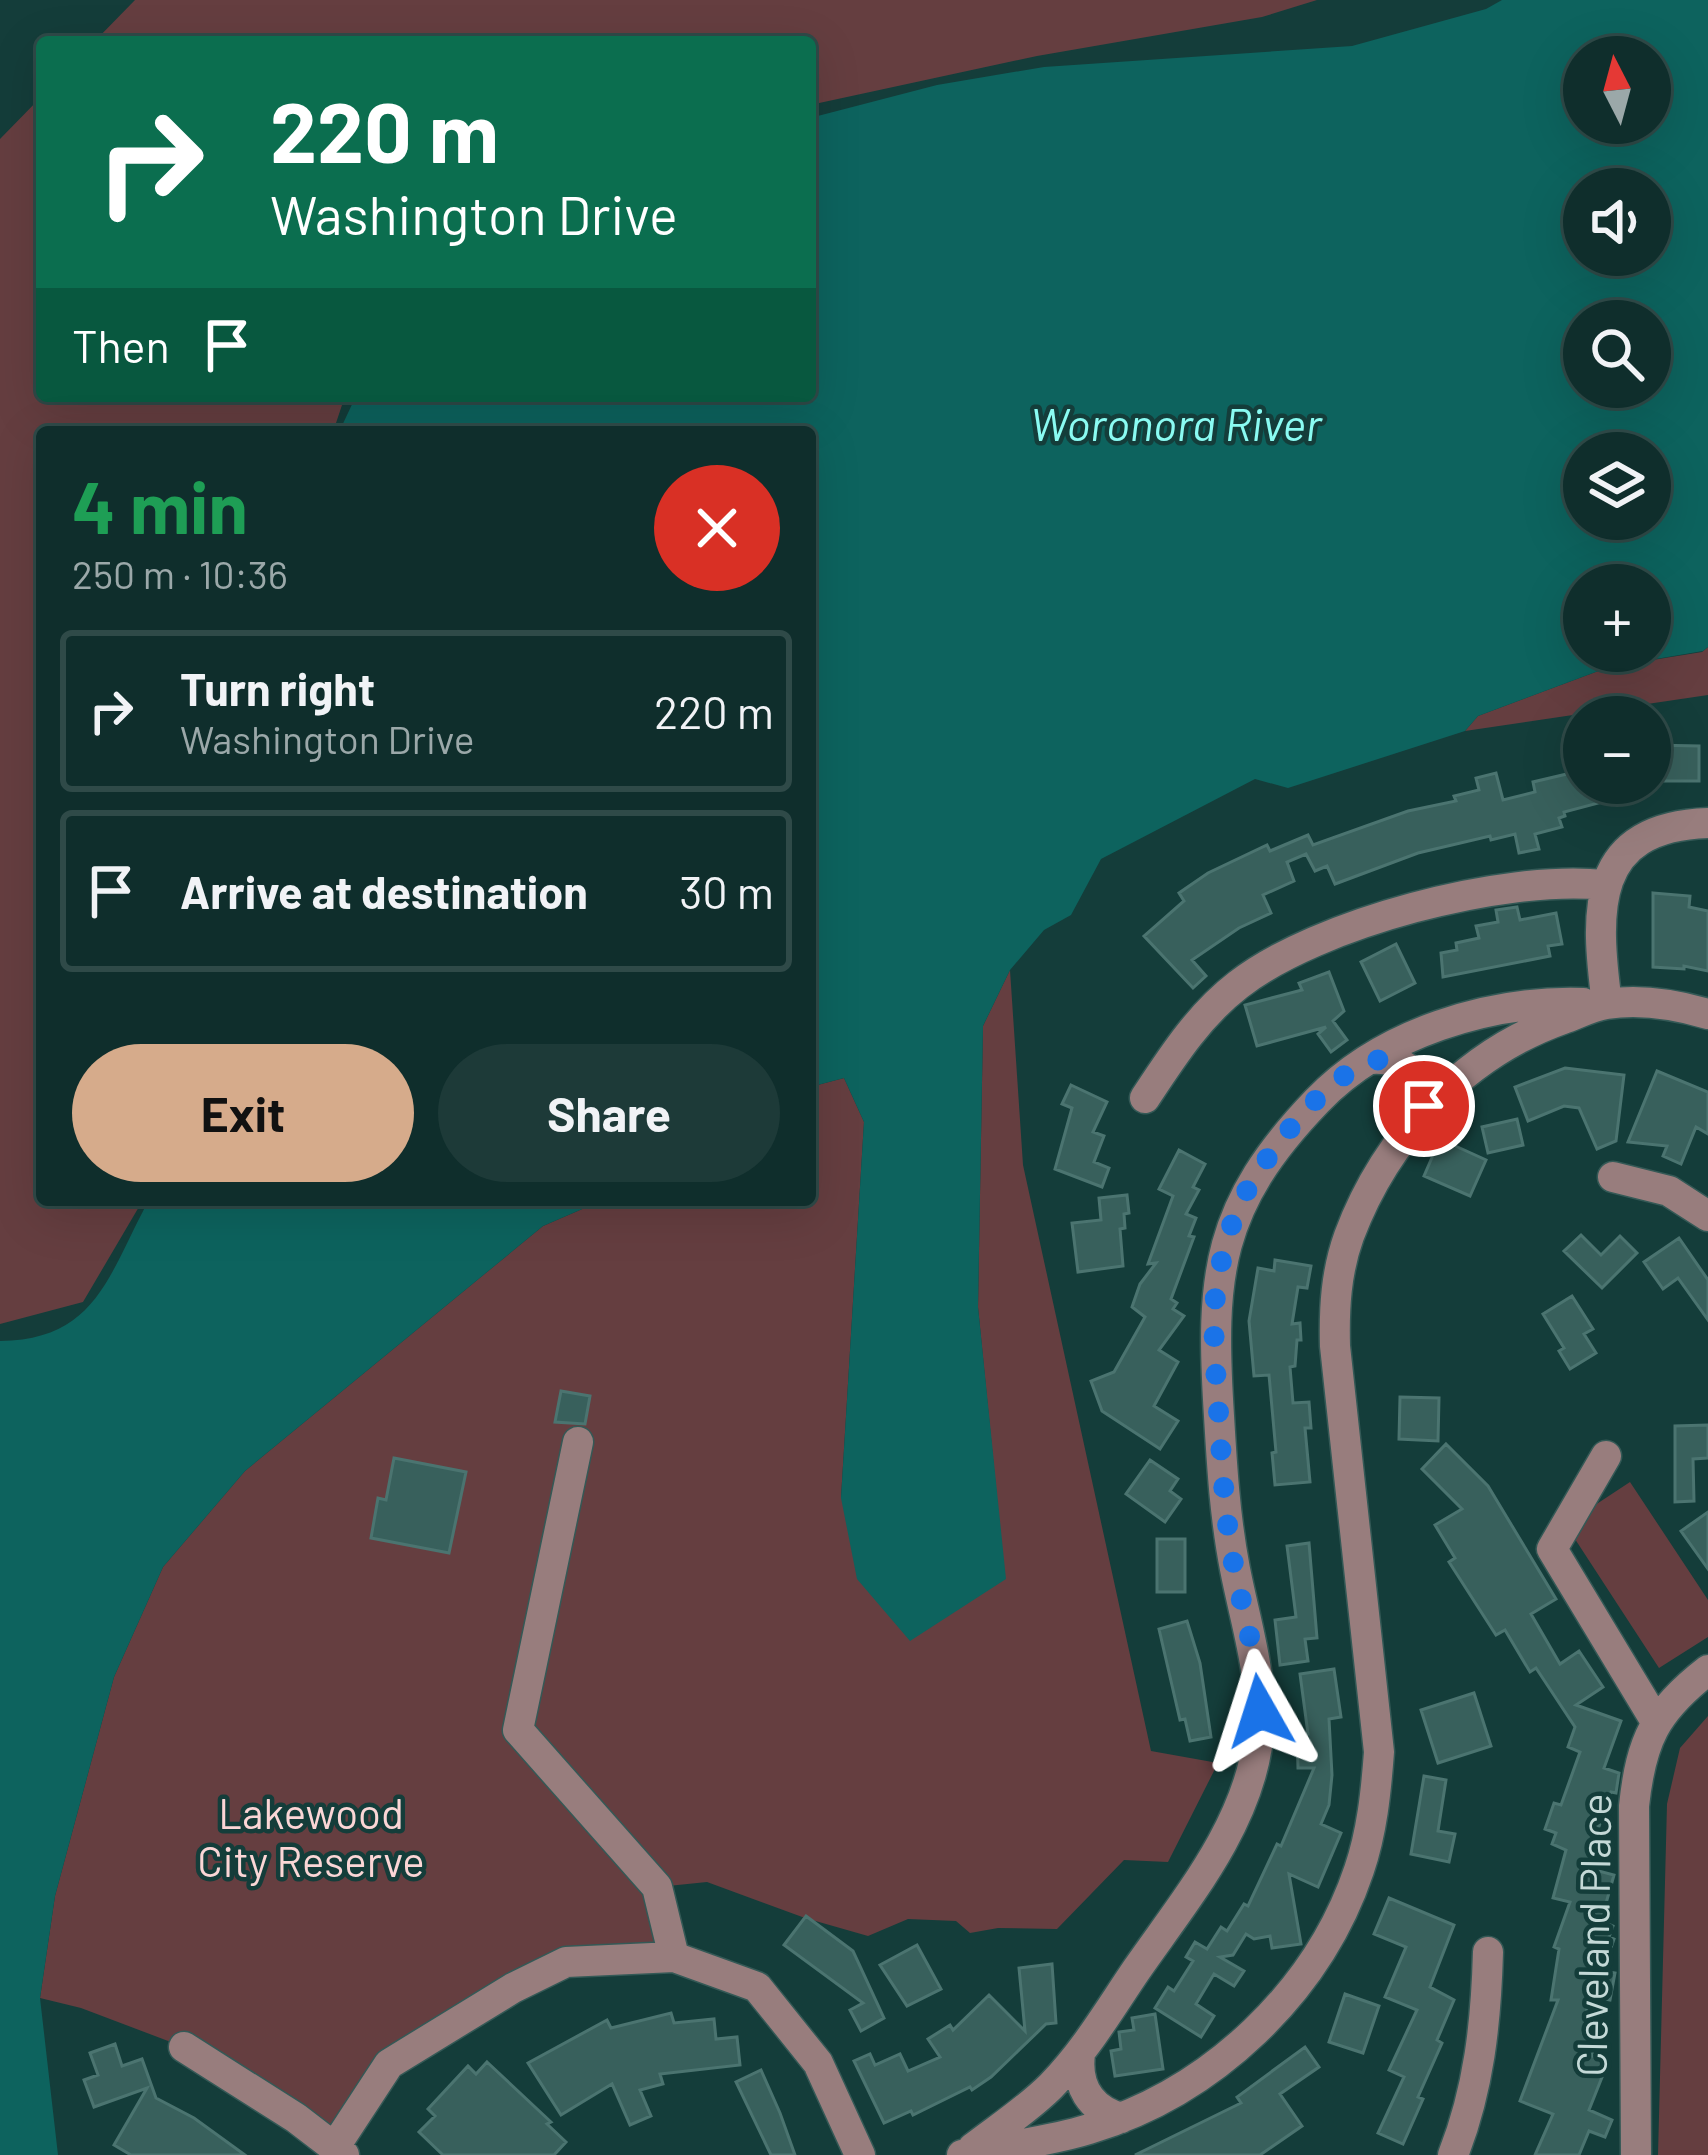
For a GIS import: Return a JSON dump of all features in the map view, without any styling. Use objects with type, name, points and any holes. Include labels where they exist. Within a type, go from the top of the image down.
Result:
[{"type":"street","points":[[1606,1004],[1598,938],[1604,884],[1642,838],[1681,825],[1708,823]]},
{"type":"street","points":[[1145,1098],[1220,999],[1259,970],[1304,949],[1408,908],[1542,883],[1604,884]]},
{"type":"street","points":[[963,2155],[1042,2094],[1080,2054],[1218,1847],[1241,1804],[1258,1741],[1259,1684],[1228,1532],[1215,1351],[1219,1271],[1230,1229],[1262,1165],[1327,1090],[1421,1033],[1534,1004],[1674,1006],[1708,1014]]},
{"type":"street","points":[[963,2155],[1056,2138],[1121,2118],[1200,2075],[1282,2004],[1333,1931],[1359,1870],[1375,1800],[1379,1752],[1341,1413],[1334,1306],[1343,1257],[1361,1208],[1423,1113],[1476,1063],[1504,1044],[1606,1004]]},
{"type":"street","points":[[1372,1059],[1394,1060],[1412,1072],[1423,1091],[1423,1113]]},
{"type":"street","points":[[1613,1178],[1669,1190],[1708,1216]]},
{"type":"street","points":[[578,1442],[518,1730],[657,1887],[674,1957]]},
{"type":"street","points":[[1606,1456],[1552,1549],[1655,1720]]},
{"type":"street","name":"Cleveland Place","points":[[1636,2155],[1634,1806],[1639,1761],[1655,1720],[1680,1691],[1708,1670]]},
{"type":"street","points":[[1454,2155],[1474,2097],[1486,2008],[1487,1952]]},
{"type":"street","points":[[184,2047],[339,2151],[389,2064],[513,1988],[566,1962],[674,1957],[757,1987],[818,2063],[860,2155]]},
{"type":"street","points":[[1080,2054],[1080,2079],[1087,2095],[1105,2112],[1121,2118]]},
{"type":"green space","points":[[135,0],[1317,0],[1262,17],[1037,56],[816,104],[816,36],[100,36]]},
{"type":"green space","points":[[36,102],[36,402],[343,402],[335,426],[36,426],[36,1206],[139,1206],[83,1302],[0,1324],[0,139]]},
{"type":"green space","points":[[1708,647],[1708,695],[1671,700],[1671,696],[1563,696],[1563,716],[1465,731],[1478,716],[1596,672],[1671,672],[1671,657]]},
{"type":"green space","name":"Lakewood City Reserve","points":[[1010,970],[1023,1165],[1151,1751],[1218,1763],[1168,1862],[1124,1860],[1057,1929],[998,1928],[970,1933],[956,1921],[908,1919],[868,1936],[707,1882],[658,1887],[674,1957],[566,1962],[389,2064],[334,2148],[184,2047],[81,2008],[40,1998],[55,1896],[114,1677],[163,1567],[245,1471],[543,1226],[589,1206],[816,1206],[816,1085],[844,1078],[864,1122],[841,1498],[1005,1579],[978,1307],[983,1026]]},
{"type":"green space","points":[[1630,1482],[1708,1600],[1708,1637],[1659,1668],[1573,1536],[1586,1511]]},
{"type":"green space","points":[[1708,1716],[1708,2155],[1658,2155],[1667,1804],[1680,1748]]},
{"type":"water","name":"Woronora River","points":[[1502,0],[1708,0],[1708,647],[1671,656],[1671,564],[1563,564],[1563,672],[1596,672],[1478,716],[1465,731],[1288,788],[1255,779],[1101,859],[1071,915],[1044,930],[1010,970],[983,1026],[978,1307],[1006,1579],[910,1641],[857,1579],[841,1498],[864,1122],[844,1078],[816,1085],[816,426],[342,426],[353,402],[816,402],[816,116],[937,85],[1044,67],[1352,46],[1486,9]]},
{"type":"water","points":[[146,1206],[589,1206],[543,1226],[245,1471],[163,1567],[114,1677],[55,1896],[40,1998],[58,2155],[0,2155],[0,1341],[33,1338],[59,1329],[80,1315],[110,1276]]},
{"type":"building","points":[[1671,745],[1699,746],[1699,781],[1671,781]]},
{"type":"building","points":[[1496,773],[1503,800],[1535,792],[1533,782],[1563,775],[1563,804],[1595,804],[1564,812],[1559,818],[1562,827],[1535,834],[1539,849],[1519,853],[1515,834],[1491,840],[1490,836],[1418,853],[1335,884],[1327,866],[1315,871],[1306,854],[1287,862],[1294,881],[1263,895],[1271,913],[1192,960],[1206,976],[1193,988],[1144,936],[1184,901],[1179,893],[1208,873],[1267,845],[1270,851],[1308,835],[1313,845],[1408,811],[1456,801],[1454,796],[1479,790],[1476,778]]},
{"type":"building","points":[[1653,893],[1690,896],[1689,907],[1708,911],[1708,971],[1653,967]]},
{"type":"building","points":[[1517,907],[1520,920],[1556,913],[1562,944],[1548,946],[1550,956],[1443,977],[1441,953],[1457,950],[1456,943],[1479,938],[1476,926],[1498,922],[1496,910]]},
{"type":"building","points":[[1396,944],[1415,983],[1380,1001],[1361,962]]},
{"type":"building","points":[[1329,972],[1344,1011],[1333,1021],[1347,1040],[1331,1052],[1318,1034],[1326,1027],[1257,1046],[1245,1005],[1302,990],[1299,983]]},
{"type":"building","points":[[1565,1068],[1624,1075],[1616,1141],[1597,1149],[1579,1108],[1564,1106],[1528,1121],[1515,1087]]},
{"type":"building","points":[[1657,1071],[1708,1092],[1708,1134],[1696,1127],[1681,1164],[1663,1156],[1667,1146],[1628,1142]]},
{"type":"building","points":[[1071,1085],[1107,1102],[1093,1132],[1104,1136],[1094,1162],[1109,1168],[1102,1187],[1055,1169],[1072,1108],[1062,1104]]},
{"type":"building","points":[[1517,1119],[1523,1145],[1488,1153],[1482,1127]]},
{"type":"building","points":[[1440,1139],[1486,1160],[1470,1196],[1424,1176]]},
{"type":"building","points":[[1179,1150],[1205,1164],[1193,1187],[1199,1190],[1186,1214],[1196,1218],[1189,1236],[1194,1237],[1171,1299],[1177,1303],[1173,1309],[1184,1316],[1159,1350],[1178,1362],[1154,1406],[1178,1421],[1160,1449],[1102,1411],[1091,1381],[1114,1372],[1145,1317],[1132,1307],[1140,1284],[1156,1263],[1148,1264],[1173,1196],[1159,1189]]},
{"type":"building","points":[[1127,1195],[1129,1213],[1124,1214],[1125,1228],[1120,1229],[1123,1266],[1078,1272],[1072,1223],[1101,1220],[1099,1198]]},
{"type":"building","points":[[1581,1235],[1601,1255],[1620,1236],[1637,1253],[1602,1288],[1564,1251]]},
{"type":"building","points":[[1679,1238],[1708,1280],[1708,1320],[1678,1278],[1663,1289],[1644,1262]]},
{"type":"building","points":[[1275,1260],[1311,1266],[1307,1288],[1298,1287],[1292,1324],[1300,1323],[1301,1340],[1297,1340],[1295,1366],[1290,1367],[1293,1403],[1309,1402],[1311,1428],[1305,1428],[1310,1482],[1275,1485],[1269,1375],[1254,1376],[1249,1321],[1258,1268],[1274,1271]]},
{"type":"building","points":[[1572,1296],[1593,1329],[1584,1334],[1596,1353],[1570,1369],[1559,1351],[1564,1348],[1543,1314]]},
{"type":"building","points":[[561,1391],[590,1396],[585,1424],[555,1422]]},
{"type":"building","points":[[1400,1397],[1439,1398],[1438,1441],[1399,1439]]},
{"type":"building","points":[[1708,1425],[1708,1458],[1693,1459],[1694,1501],[1675,1502],[1675,1426]]},
{"type":"building","points":[[1446,1444],[1488,1486],[1556,1599],[1531,1614],[1560,1664],[1579,1651],[1603,1687],[1576,1705],[1621,1721],[1604,1768],[1619,1773],[1616,1793],[1611,1792],[1595,1838],[1601,1841],[1591,1869],[1614,1875],[1601,1921],[1613,1926],[1609,1937],[1614,1939],[1603,1971],[1615,1973],[1610,2000],[1589,1996],[1583,2033],[1599,2039],[1592,2056],[1608,2062],[1589,2110],[1612,2120],[1605,2137],[1589,2131],[1579,2155],[1535,2155],[1553,2114],[1520,2101],[1558,2000],[1551,2000],[1559,1949],[1554,1947],[1570,1902],[1553,1898],[1566,1850],[1552,1844],[1556,1833],[1545,1829],[1554,1803],[1561,1805],[1580,1752],[1568,1747],[1575,1727],[1536,1668],[1530,1672],[1505,1630],[1496,1635],[1449,1562],[1455,1558],[1435,1525],[1462,1509],[1422,1469]]},
{"type":"building","points":[[394,1458],[466,1472],[449,1553],[371,1538],[378,1498],[386,1500]]},
{"type":"building","points":[[1150,1460],[1178,1479],[1170,1491],[1181,1499],[1165,1522],[1126,1494]]},
{"type":"building","points":[[1708,1512],[1708,1569],[1681,1531]]},
{"type":"building","points":[[1157,1539],[1185,1539],[1185,1592],[1157,1592]]},
{"type":"building","points":[[1309,1543],[1317,1638],[1305,1639],[1308,1661],[1280,1665],[1275,1620],[1296,1617],[1287,1546]]},
{"type":"building","points":[[1187,1621],[1200,1663],[1211,1737],[1190,1741],[1185,1719],[1180,1720],[1159,1629]]},
{"type":"building","points":[[1334,1669],[1341,1717],[1329,1719],[1332,1775],[1329,1805],[1321,1824],[1341,1833],[1318,1887],[1289,1874],[1301,1944],[1272,1948],[1270,1936],[1254,1939],[1246,1934],[1233,1955],[1220,1957],[1244,1971],[1234,1986],[1214,1974],[1196,2004],[1214,2016],[1201,2037],[1155,2008],[1168,1987],[1174,1991],[1193,1961],[1186,1957],[1195,1942],[1207,1949],[1221,1927],[1227,1931],[1244,1904],[1248,1906],[1277,1844],[1281,1846],[1314,1768],[1298,1768],[1297,1734],[1308,1734],[1300,1674]]},
{"type":"building","points":[[1474,1693],[1491,1746],[1438,1763],[1421,1710]]},
{"type":"building","points":[[1424,1776],[1446,1780],[1438,1831],[1455,1834],[1449,1862],[1411,1854]]},
{"type":"building","points":[[1389,1898],[1454,1925],[1430,1987],[1454,2000],[1437,2040],[1442,2043],[1418,2097],[1423,2099],[1403,2144],[1378,2133],[1404,2077],[1389,2070],[1417,2010],[1385,1997],[1406,1947],[1374,1934]]},
{"type":"building","points":[[806,1916],[853,1951],[884,2018],[861,2031],[850,2010],[863,2003],[784,1945]]},
{"type":"building","points":[[917,1945],[941,1989],[907,2006],[880,1965]]},
{"type":"building","points":[[1052,1964],[1056,2023],[1046,2024],[972,2090],[884,2123],[854,2061],[870,2054],[875,2065],[900,2054],[908,2071],[940,2057],[928,2039],[950,2025],[953,2030],[989,1995],[1025,2031],[1019,1968]]},
{"type":"building","points":[[1345,1994],[1379,2006],[1363,2053],[1329,2042]]},
{"type":"building","points":[[671,2013],[674,2023],[714,2019],[716,2039],[737,2037],[740,2065],[660,2074],[663,2084],[640,2090],[651,2116],[630,2125],[612,2084],[561,2115],[528,2063],[607,2020],[611,2028]]},
{"type":"building","points":[[1155,2014],[1163,2069],[1115,2076],[1111,2051],[1121,2049],[1119,2032],[1134,2030],[1132,2018]]},
{"type":"building","points":[[115,2044],[122,2066],[142,2059],[156,2098],[194,2118],[245,2155],[131,2155],[114,2145],[147,2088],[94,2107],[84,2080],[98,2075],[90,2053]]},
{"type":"building","points":[[1305,2047],[1319,2067],[1280,2094],[1302,2126],[1260,2155],[1135,2155],[1241,2103],[1237,2097]]},
{"type":"building","points":[[487,2062],[566,2142],[554,2155],[443,2155],[419,2132],[435,2116],[428,2109],[468,2066],[476,2074]]},
{"type":"building","points":[[761,2070],[795,2155],[771,2155],[736,2082]]},
{"type":"route","points":[[1260,1711],[1255,1657],[1236,1576],[1223,1487],[1214,1312],[1230,1229],[1262,1165],[1283,1137],[1327,1090],[1372,1059],[1387,1058],[1407,1067],[1420,1084],[1424,1106]]}]
